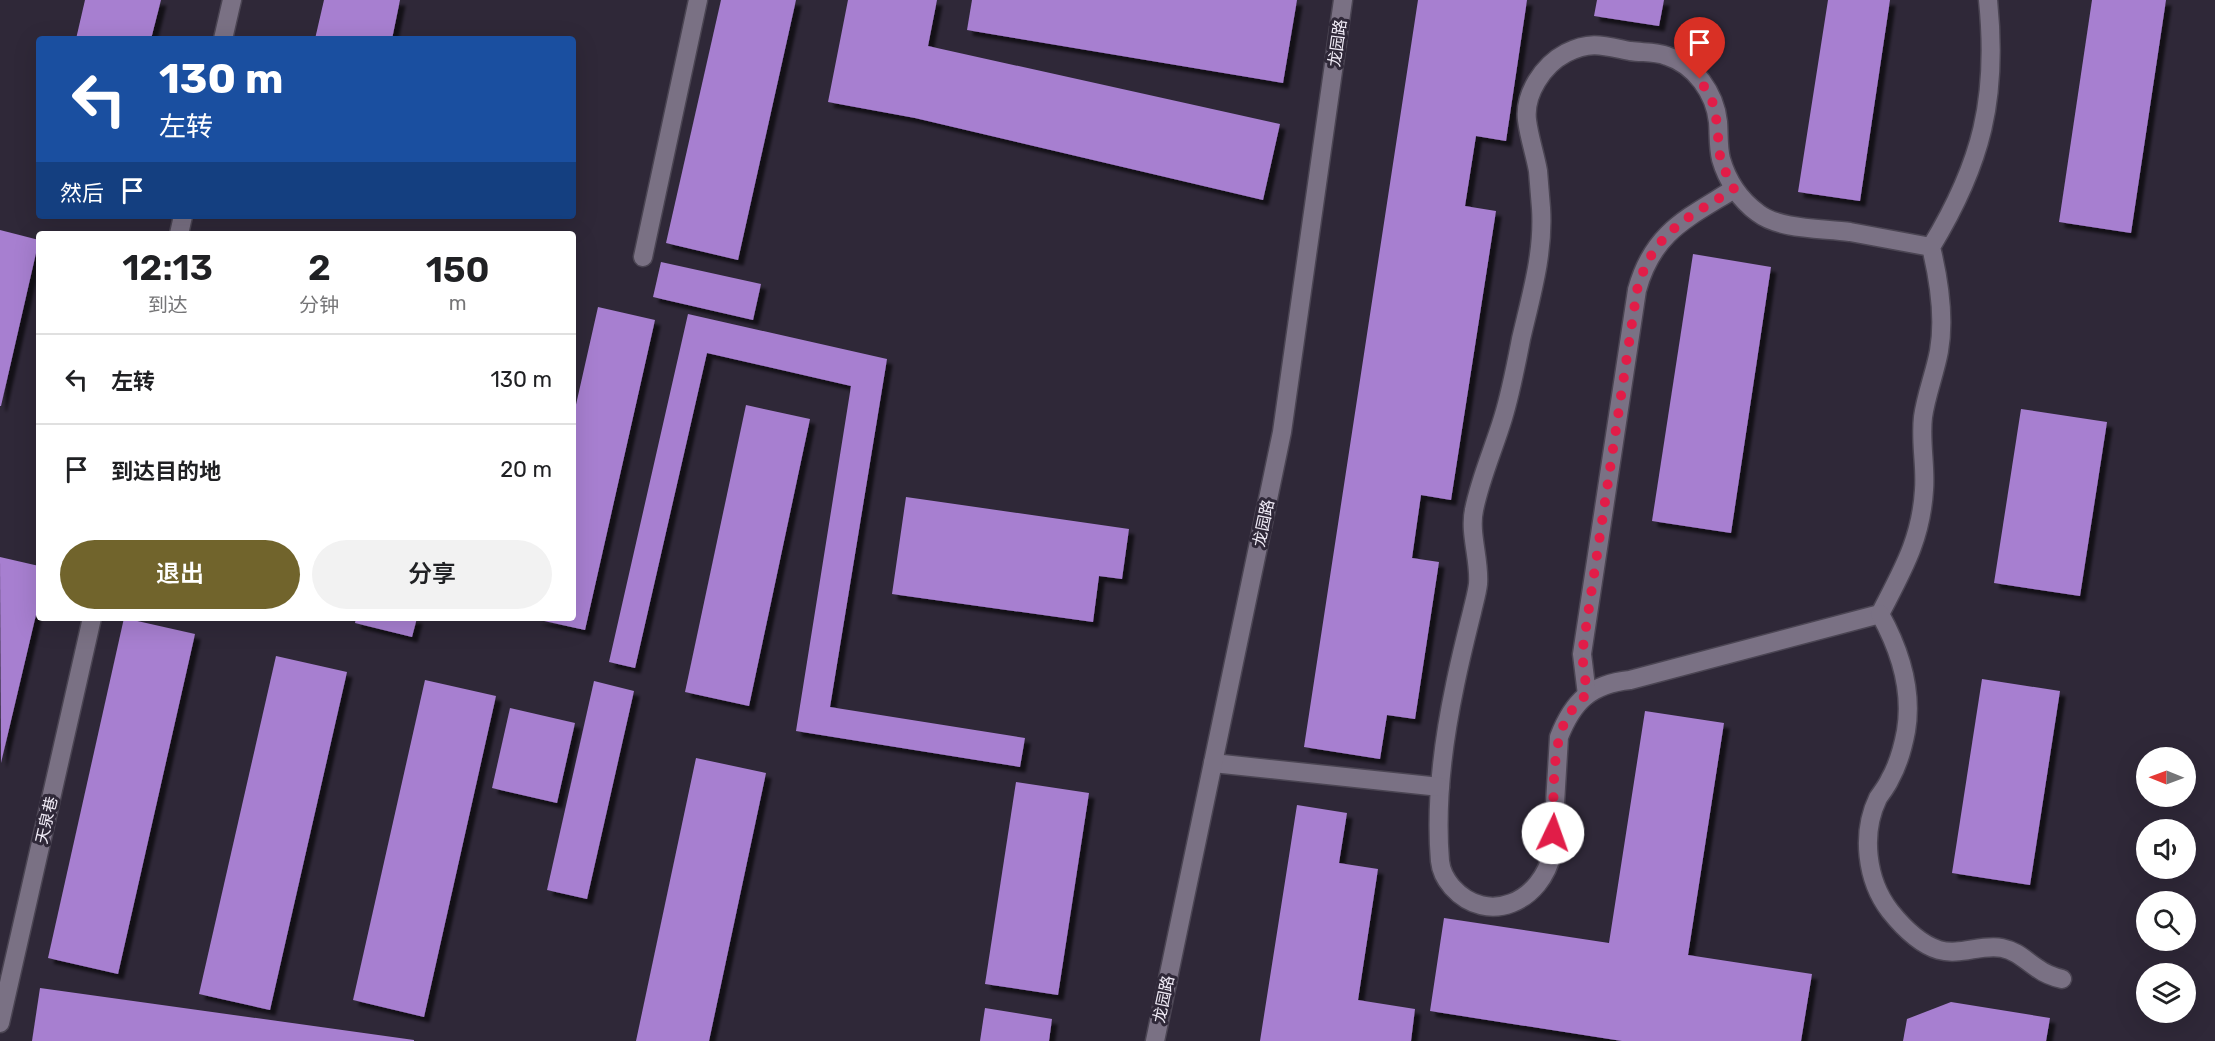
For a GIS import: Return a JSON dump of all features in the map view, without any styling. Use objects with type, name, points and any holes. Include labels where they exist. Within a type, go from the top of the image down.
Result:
[{"type":"street","points":[[224,36],[232,0]]},
{"type":"street","points":[[643,257],[698,0]]},
{"type":"street","name":"龙园路","points":[[1155,1041],[1282,432],[1343,0]]},
{"type":"street","points":[[1931,247],[1850,232],[1771,222],[1757,213],[1734,189],[1726,173],[1720,156],[1715,107],[1709,92],[1686,65],[1670,56],[1599,44],[1583,47],[1553,62],[1534,87],[1528,102],[1527,118],[1538,171],[1541,214],[1540,257],[1505,414],[1473,513],[1478,584],[1455,686],[1440,787],[1440,866],[1447,880],[1464,896],[1485,905],[1501,906],[1517,902],[1530,894],[1540,882],[1548,868],[1552,853],[1559,737],[1574,706],[1587,694],[1614,681],[1630,680],[1880,614],[1914,547],[1921,518],[1924,489],[1922,428],[1927,396],[1939,351],[1941,322],[1940,297],[1931,247],[1970,173],[1982,133],[1991,65],[1988,0]]},
{"type":"street","points":[[1587,694],[1582,654],[1637,290],[1642,271],[1651,252],[1663,237],[1678,224],[1734,189]]},
{"type":"street","points":[[1880,614],[1892,635],[1901,659],[1908,707],[1906,732],[1891,778],[1878,799],[1871,819],[1868,840],[1869,861],[1874,882],[1884,904],[1899,923],[1918,939],[1940,950],[1965,952],[1991,947],[2004,948],[2021,956],[2048,975],[2062,980]]},
{"type":"street","name":"天泉巷","points":[[0,1023],[91,621]]},
{"type":"street","points":[[1213,763],[1440,787]]},
{"type":"building","points":[[85,0],[161,0],[152,36],[77,36]]},
{"type":"building","points":[[324,0],[400,0],[393,36],[316,36]]},
{"type":"building","points":[[721,0],[796,0],[738,260],[666,243]]},
{"type":"building","points":[[848,0],[937,0],[928,46],[1280,124],[1263,200],[915,118],[828,102]]},
{"type":"building","points":[[972,0],[1297,0],[1283,83],[967,30]]},
{"type":"building","points":[[1418,0],[1527,0],[1506,141],[1476,136],[1465,206],[1496,211],[1451,500],[1421,495],[1412,558],[1439,562],[1415,719],[1387,715],[1380,759],[1304,747]]},
{"type":"building","points":[[1597,0],[1664,0],[1659,26],[1594,16]]},
{"type":"building","points":[[1828,0],[1890,0],[1860,201],[1798,192]]},
{"type":"building","points":[[2092,0],[2166,0],[2131,233],[2059,222]]},
{"type":"building","points":[[0,230],[36,239],[36,253],[0,406]]},
{"type":"building","points":[[1693,254],[1771,267],[1731,533],[1652,521]]},
{"type":"building","points":[[661,262],[761,284],[753,320],[653,297]]},
{"type":"building","points":[[598,307],[655,320],[585,630],[544,621],[576,621],[576,405]]},
{"type":"building","points":[[688,314],[887,359],[830,707],[1025,738],[1020,767],[796,731],[851,386],[707,353],[635,668],[609,662]]},
{"type":"building","points":[[746,405],[810,419],[749,706],[685,692]]},
{"type":"building","points":[[2021,409],[2107,422],[2080,596],[1994,583]]},
{"type":"building","points":[[906,497],[1129,529],[1122,579],[1099,576],[1093,622],[892,594]]},
{"type":"building","points":[[0,557],[36,565],[36,615],[1,763]]},
{"type":"building","points":[[123,621],[137,621],[195,634],[118,974],[48,958]]},
{"type":"building","points":[[355,621],[416,621],[412,637],[355,623]]},
{"type":"building","points":[[276,656],[347,672],[270,1010],[199,994]]},
{"type":"building","points":[[1982,679],[2060,691],[2030,885],[1952,873]]},
{"type":"building","points":[[425,680],[496,696],[424,1017],[353,1000]]},
{"type":"building","points":[[594,681],[634,691],[587,899],[547,890]]},
{"type":"building","points":[[510,708],[575,723],[557,803],[492,788]]},
{"type":"building","points":[[1645,711],[1724,723],[1688,955],[1812,974],[1801,1041],[1622,1041],[1430,1011],[1444,918],[1609,943]]},
{"type":"building","points":[[696,758],[766,773],[709,1041],[636,1041]]},
{"type":"building","points":[[1016,782],[1089,793],[1058,995],[985,984]]},
{"type":"building","points":[[1297,805],[1347,813],[1339,863],[1378,869],[1358,1000],[1415,1009],[1411,1041],[1260,1041]]},
{"type":"building","points":[[40,988],[414,1040],[414,1041],[32,1041]]},
{"type":"building","points":[[1951,1002],[2050,1018],[2046,1041],[1903,1041],[1907,1019]]},
{"type":"building","points":[[985,1008],[1052,1019],[1049,1041],[980,1041]]},
{"type":"route","points":[[1553,833],[1559,737],[1574,706],[1587,694],[1582,654],[1637,290],[1642,271],[1651,252],[1663,237],[1678,224],[1734,189],[1720,156],[1715,107],[1700,79]]}]
